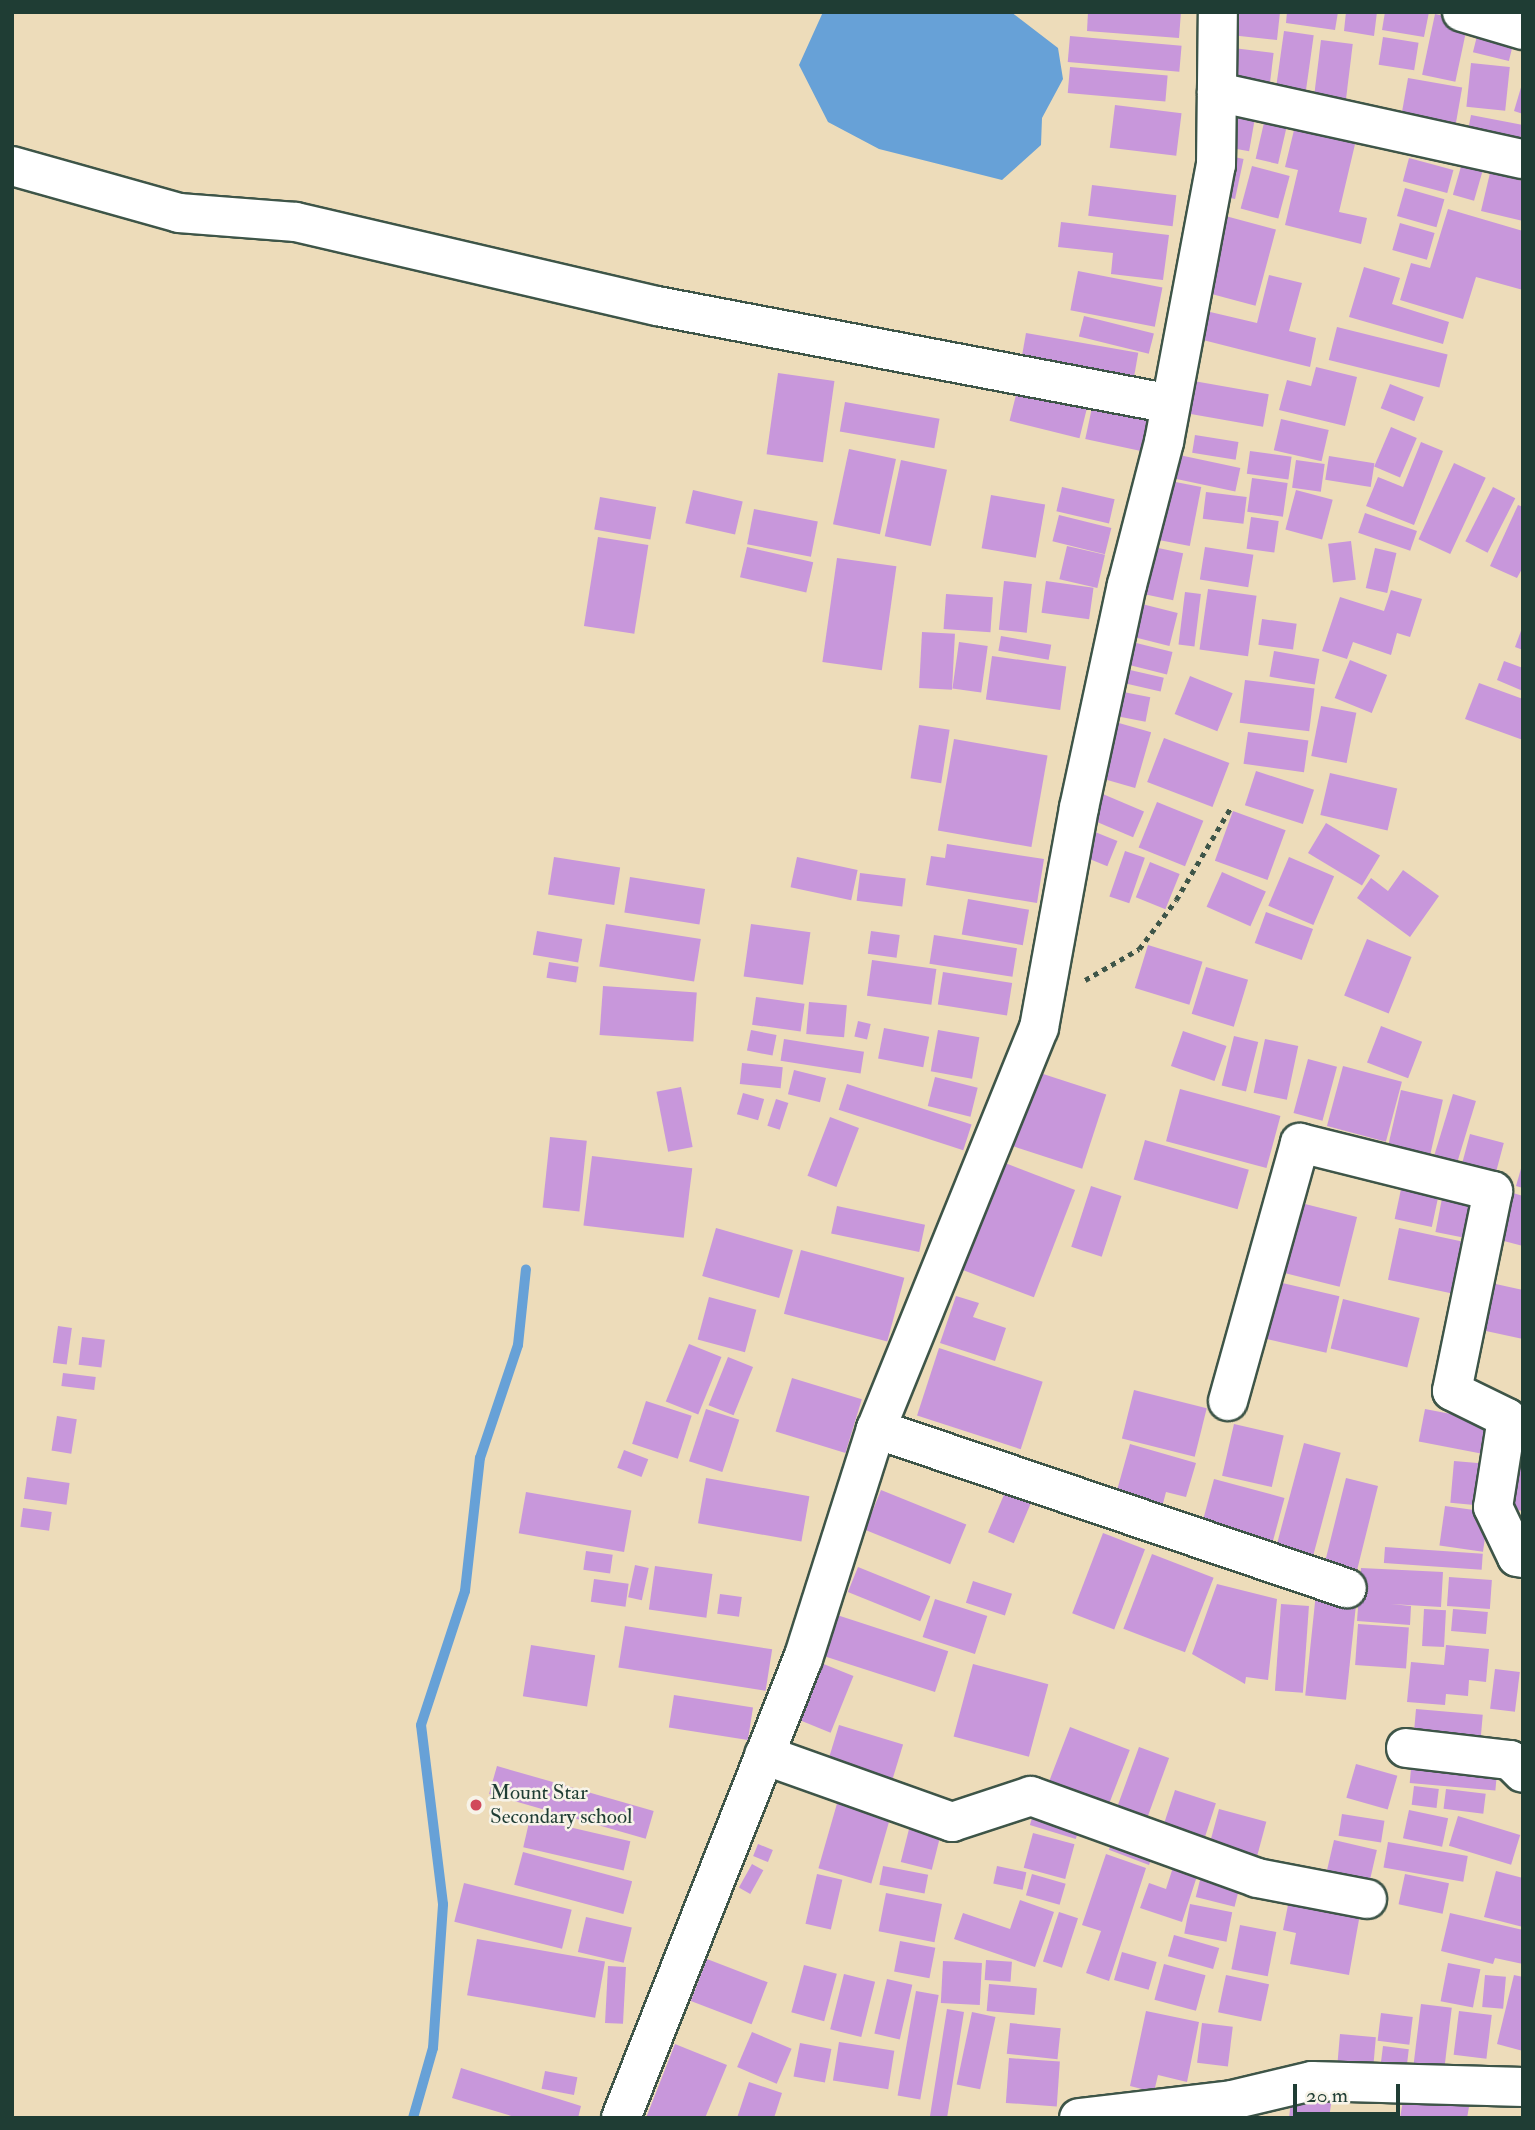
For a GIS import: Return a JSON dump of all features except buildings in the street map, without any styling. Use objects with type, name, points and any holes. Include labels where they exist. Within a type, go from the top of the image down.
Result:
[{"type":"street","points":[[621,2118],[803,1659],[876,1429],[1039,1028],[1042,995],[1127,585],[1171,404],[1216,165],[1218,12]]},
{"type":"street","points":[[1462,12],[1523,30]]},
{"type":"street","points":[[1217,92],[1523,159]]},
{"type":"street","points":[[12,166],[179,213],[278,223],[657,306],[1171,404]]},
{"type":"street","points":[[1228,1401],[1300,1143],[1493,1191],[1452,1391],[1507,1418],[1493,1507],[1517,1557],[1523,1558]]},
{"type":"street","points":[[876,1429],[1347,1588]]},
{"type":"street","points":[[1406,1748],[1510,1760],[1523,1773]]},
{"type":"street","points":[[764,1755],[953,1822],[1031,1796],[1257,1878],[1367,1899]]},
{"type":"street","points":[[1079,2118],[1232,2100],[1312,2081],[1523,2087]]},
{"type":"path","points":[[1042,995],[1062,992],[1139,949],[1176,900],[1231,807]]},
{"type":"water","points":[[823,12],[1011,12],[1058,48],[1063,79],[1042,118],[1041,145],[1002,180],[879,149],[828,122],[799,65]]},
{"type":"waterway","points":[[413,2118],[433,2048],[443,1904],[421,1725],[465,1591],[480,1458],[518,1345],[526,1269]]},
{"type":"place","name":"Mount Star Secondary school","points":[[476,1805]]}]
